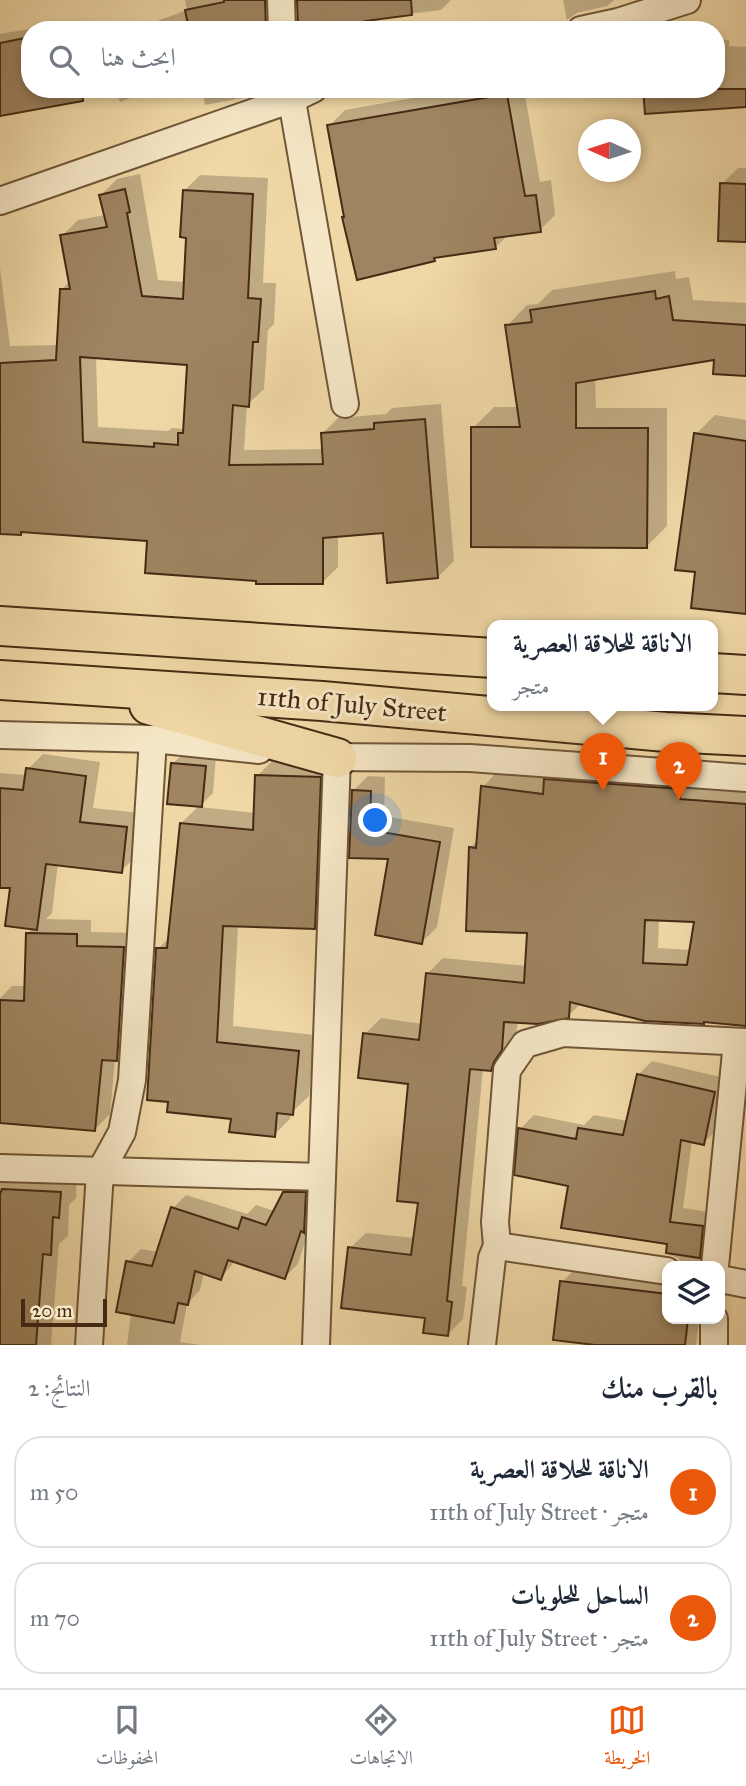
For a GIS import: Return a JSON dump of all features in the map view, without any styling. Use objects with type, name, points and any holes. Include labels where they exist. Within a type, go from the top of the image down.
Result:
[{"type":"highway","name":"11th of July Street","points":[[0,626],[487,658]]},
{"type":"highway","points":[[718,673],[746,675]]},
{"type":"highway","name":"11th of July Street","points":[[0,680],[322,701],[666,732],[746,736]]},
{"type":"highway","points":[[76,685],[337,758]]},
{"type":"street","points":[[281,0],[282,21]]},
{"type":"street","points":[[598,21],[617,11],[687,0]]},
{"type":"street","points":[[0,201],[284,98]]},
{"type":"street","points":[[299,98],[345,404]]},
{"type":"street","points":[[0,735],[153,739],[337,758],[470,758],[746,778]]},
{"type":"street","points":[[89,1345],[100,1171],[122,1132],[132,1080],[153,739]]},
{"type":"street","points":[[316,1345],[337,758]]},
{"type":"street","points":[[482,1345],[492,1258],[497,1246],[495,1223],[507,1070],[525,1044],[563,1033],[742,1042],[716,1261]]},
{"type":"street","points":[[0,1168],[322,1177]]},
{"type":"street","points":[[497,1246],[662,1270]]},
{"type":"street","points":[[725,1280],[746,1284]]},
{"type":"street","points":[[714,1324],[714,1345]]},
{"type":"building","points":[[265,0],[266,21],[187,21],[185,10],[224,2]]},
{"type":"building","points":[[297,0],[411,0],[412,15],[365,21],[298,21]]},
{"type":"building","points":[[21,39],[21,98],[83,98],[83,101],[0,116],[0,43]]},
{"type":"building","points":[[725,89],[746,89],[746,107],[645,114],[644,98],[725,98]]},
{"type":"building","points":[[484,98],[508,98],[525,196],[536,195],[541,232],[494,238],[496,249],[434,258],[435,261],[357,280],[342,217],[327,125]]},
{"type":"building","points":[[720,183],[746,184],[746,242],[718,241]]},
{"type":"building","points":[[125,189],[142,296],[183,299],[186,238],[180,237],[183,190],[253,194],[248,298],[261,299],[258,342],[253,342],[249,407],[233,405],[229,465],[323,464],[321,433],[374,429],[374,423],[425,419],[438,578],[387,583],[383,533],[323,538],[323,584],[256,584],[256,581],[145,573],[147,541],[21,532],[21,535],[0,534],[0,363],[56,360],[60,289],[70,289],[60,235],[107,227],[99,195]],"holes":[[[80,357],[187,365],[183,433],[178,433],[178,445],[154,443],[154,447],[83,442]]]},
{"type":"building","points":[[655,291],[656,299],[669,296],[673,320],[746,325],[746,376],[713,374],[714,360],[576,383],[576,428],[648,428],[647,548],[471,547],[471,427],[520,427],[505,325],[532,322],[530,310]]},
{"type":"building","points":[[694,433],[746,441],[746,614],[691,608],[695,572],[675,570]]},
{"type":"building","points":[[171,763],[206,766],[202,807],[167,804]]},
{"type":"building","points":[[26,768],[86,776],[80,822],[127,827],[122,873],[46,864],[37,930],[5,926],[10,888],[0,888],[0,788],[23,790]]},
{"type":"building","points":[[255,775],[321,777],[315,929],[223,926],[217,1042],[299,1051],[293,1115],[277,1113],[275,1137],[229,1132],[231,1119],[167,1112],[168,1102],[147,1100],[156,948],[167,948],[180,823],[253,830]]},
{"type":"building","points":[[544,779],[681,789],[680,799],[746,804],[746,1026],[645,1021],[570,1002],[569,1018],[538,1024],[504,1022],[502,1050],[491,1071],[470,1069],[447,1301],[452,1302],[448,1336],[423,1333],[425,1318],[341,1308],[348,1247],[411,1255],[418,1203],[397,1201],[408,1084],[358,1078],[363,1033],[419,1040],[426,973],[524,983],[527,933],[466,931],[469,847],[476,848],[481,786],[543,794]],"holes":[[[645,920],[694,922],[687,965],[643,963]]]},
{"type":"building","points":[[352,790],[371,791],[370,830],[440,842],[422,944],[375,935],[388,859],[349,858]]},
{"type":"building","points":[[26,933],[77,934],[77,946],[124,947],[117,1061],[102,1060],[95,1131],[0,1123],[0,1000],[24,1001]]},
{"type":"building","points":[[637,1074],[715,1092],[704,1145],[681,1140],[670,1222],[703,1226],[700,1258],[666,1253],[667,1244],[561,1228],[568,1186],[514,1175],[518,1128],[576,1139],[578,1128],[623,1135]]},
{"type":"building","points":[[2,1189],[61,1192],[59,1218],[53,1217],[51,1255],[43,1254],[36,1345],[0,1345]]},
{"type":"building","points":[[283,1192],[306,1192],[304,1233],[301,1231],[285,1279],[228,1260],[221,1280],[195,1271],[188,1305],[178,1303],[174,1323],[116,1312],[126,1261],[152,1266],[171,1207],[238,1229],[242,1217],[266,1225]]},
{"type":"building","points":[[560,1281],[662,1293],[662,1324],[687,1324],[685,1345],[595,1345],[553,1340]]},
{"type":"place","name":"الاناقة للحلاقة العصرية","points":[[603,791]]},
{"type":"place","name":"الساحل للحلويات","points":[[679,800]]}]
